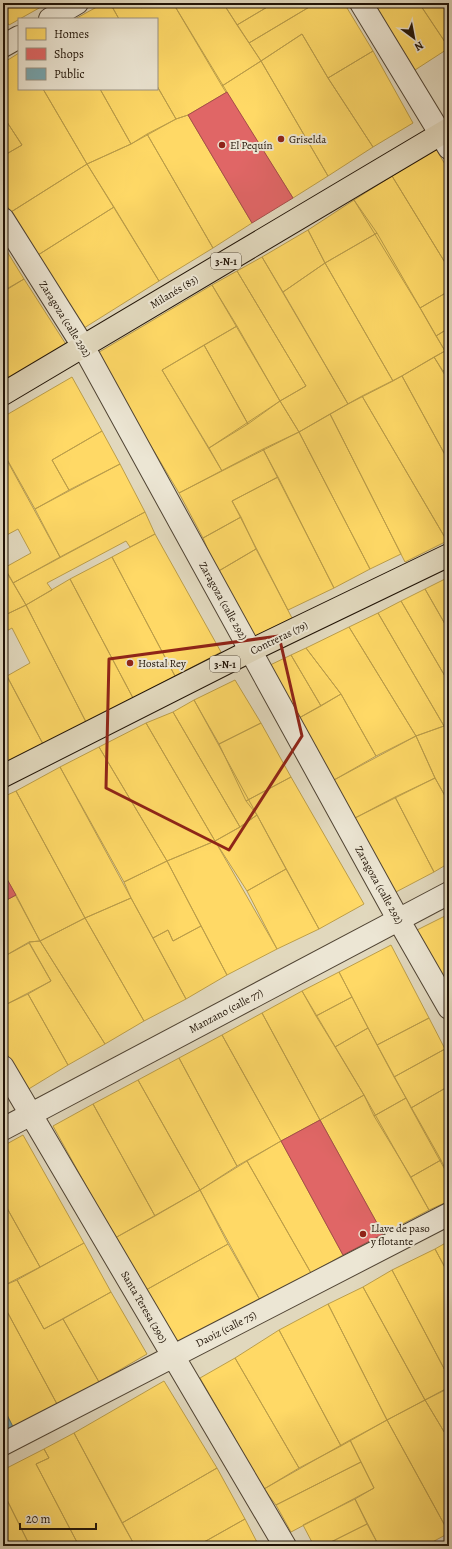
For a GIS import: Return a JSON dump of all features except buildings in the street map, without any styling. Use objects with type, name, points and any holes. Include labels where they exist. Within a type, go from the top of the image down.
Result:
[{"type":"main road","name":"Milanés (83)","points":[[3,394],[83,346],[446,137]]},
{"type":"main road","name":"Contreras (79)","points":[[3,776],[250,651],[449,555]]},
{"type":"street","points":[[52,18],[77,3]]},
{"type":"street","points":[[362,3],[446,137]]},
{"type":"street","points":[[3,46],[18,38]]},
{"type":"street","name":"Zaragoza (calle 292)","points":[[3,219],[83,346],[398,919],[449,1008]]},
{"type":"street","name":"Manzano (calle 77)","points":[[3,1129],[449,893]]},
{"type":"street","name":"Santa Teresa (290)","points":[[3,1067],[284,1546]]},
{"type":"street","name":"Daoiz (calle 75)","points":[[3,1444],[449,1214]]},
{"type":"highlighted area","points":[[279,636],[302,736],[229,850],[106,788],[109,659]]},
{"type":"place","name":"Griselda","points":[[281,139]]},
{"type":"place","name":"El Pequín","points":[[222,145]]},
{"type":"place","name":"Hostal Rey","points":[[130,663]]},
{"type":"place","name":"Llave de paso y flotante","points":[[363,1234]]}]
